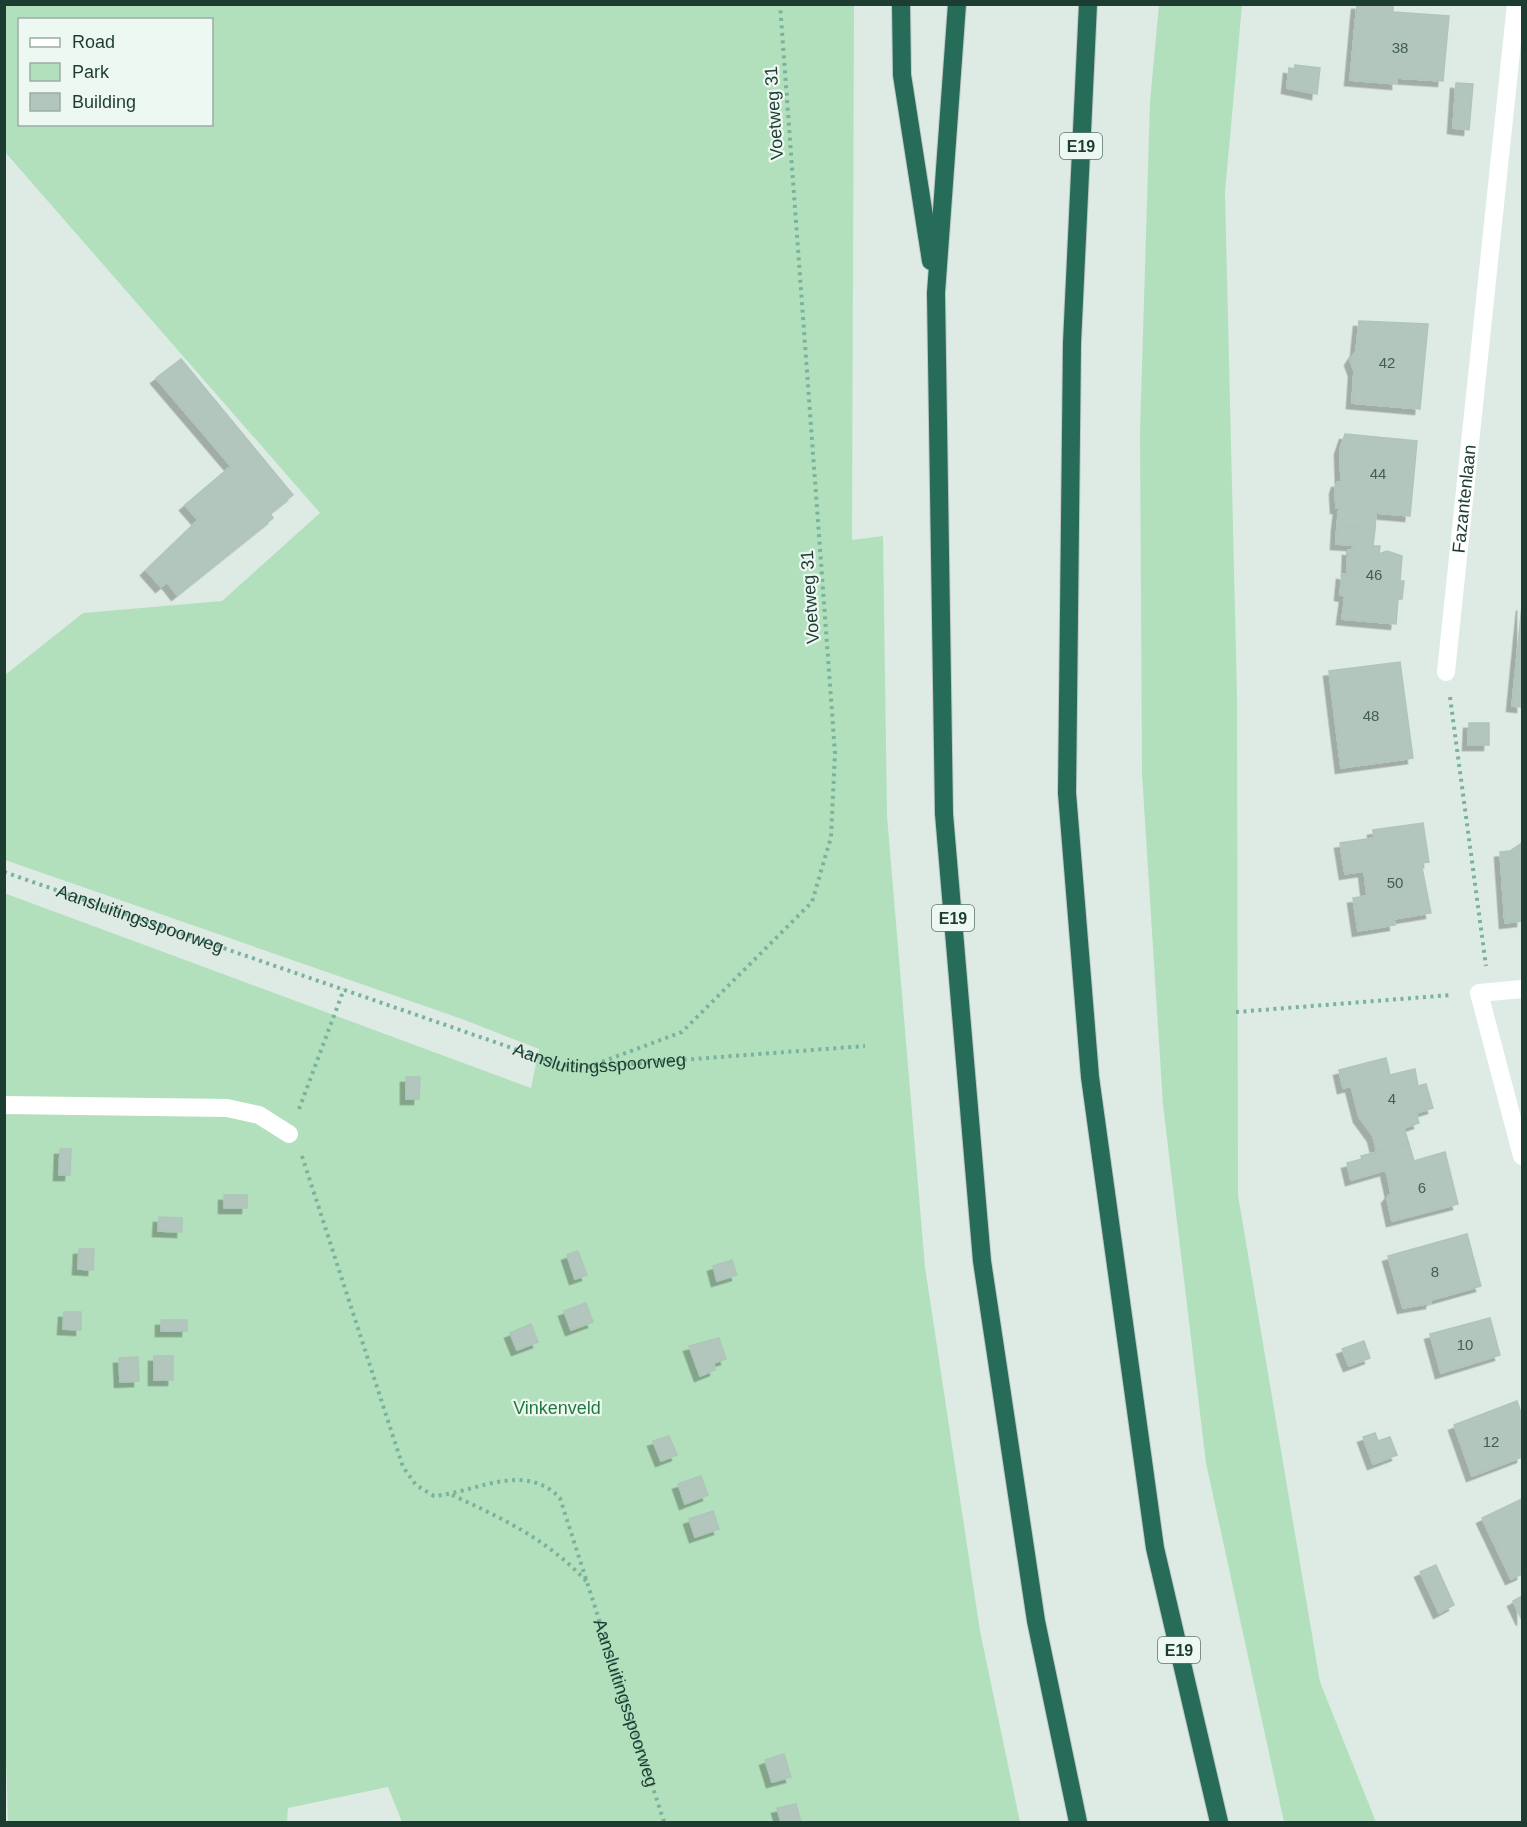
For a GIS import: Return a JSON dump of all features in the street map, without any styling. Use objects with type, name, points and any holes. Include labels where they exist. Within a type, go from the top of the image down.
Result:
[{"type":"highway","points":[[901,4],[902,75],[936,294]]},
{"type":"highway","name":"E19","points":[[957,4],[936,294],[944,814],[982,1261],[1036,1621],[1078,1822]]},
{"type":"highway","name":"E19","points":[[1088,4],[1072,332],[1067,793],[1090,1077],[1155,1548],[1219,1822]]},
{"type":"street","name":"Fazantenlaan","points":[[1446,672],[1515,93],[1516,4]]},
{"type":"street","points":[[1522,989],[1479,993],[1522,1156]]},
{"type":"street","points":[[4,1105],[227,1108],[259,1115],[289,1134]]},
{"type":"path","name":"Voetweg 31","points":[[588,1067],[682,1032],[812,902],[831,837],[834,753],[780,4]]},
{"type":"path","points":[[1236,1012],[1479,993],[1487,964],[1446,672]]},
{"type":"path","name":"Aansluitingsspoorweg","points":[[4,872],[548,1061],[588,1067],[865,1046]]},
{"type":"path","points":[[289,1134],[344,989]]},
{"type":"path","name":"Aansluitingsspoorweg","points":[[289,1134],[305,1163],[403,1467],[416,1485],[434,1496],[450,1495],[514,1479],[531,1479],[548,1485],[560,1498],[664,1822]]},
{"type":"path","name":"Aansluitingsspoorweg","points":[[450,1495],[519,1526],[567,1560],[589,1584]]},
{"type":"green space","name":"Vinkenveld","points":[[5,5],[854,5],[852,540],[883,536],[887,816],[925,1267],[980,1631],[1020,1822],[402,1822],[388,1787],[288,1808],[287,1822],[8,1822],[4,1693],[4,893],[531,1088],[539,1049],[462,1019],[5,860],[5,675],[83,613],[222,601],[320,513],[5,152]]},
{"type":"green space","points":[[1159,5],[1242,5],[1225,192],[1237,696],[1238,1195],[1320,1682],[1376,1822],[1284,1822],[1206,1463],[1163,1105],[1142,774],[1140,432],[1150,102]]},
{"type":"building","points":[[1357,4],[1393,4],[1393,12],[1449,16],[1443,81],[1397,78],[1397,84],[1350,80]]},
{"type":"building","points":[[1295,65],[1320,68],[1317,94],[1287,88],[1289,68],[1294,69]]},
{"type":"building","points":[[1456,83],[1473,84],[1469,130],[1453,128]]},
{"type":"building","points":[[1359,321],[1428,324],[1420,409],[1352,403],[1354,371],[1350,360],[1356,351]]},
{"type":"building","points":[[181,359],[293,495],[270,513],[273,518],[177,595],[167,582],[161,587],[146,570],[198,520],[185,505],[231,466],[156,378]]},
{"type":"building","points":[[1345,434],[1417,441],[1410,516],[1376,513],[1375,529],[1337,525],[1339,508],[1336,508],[1335,489],[1337,482],[1341,482],[1340,449]]},
{"type":"building","points":[[1337,525],[1375,529],[1373,546],[1380,546],[1379,554],[1387,551],[1402,556],[1400,581],[1404,581],[1402,599],[1398,599],[1396,624],[1342,619],[1345,596],[1340,595],[1342,574],[1347,575],[1348,550],[1352,551],[1353,545],[1336,544]]},
{"type":"building","points":[[1522,605],[1522,707],[1512,706]]},
{"type":"building","points":[[1400,662],[1413,758],[1341,768],[1329,671]]},
{"type":"building","points":[[1469,723],[1489,723],[1489,745],[1468,745]]},
{"type":"building","points":[[1423,823],[1429,862],[1421,863],[1431,913],[1394,919],[1395,925],[1358,931],[1353,898],[1367,896],[1364,871],[1345,874],[1340,843],[1374,838],[1373,830]]},
{"type":"building","points":[[1522,843],[1522,921],[1505,923],[1500,852],[1510,851]]},
{"type":"building","points":[[1386,1058],[1390,1075],[1415,1069],[1418,1086],[1426,1084],[1433,1108],[1416,1113],[1419,1123],[1404,1128],[1409,1144],[1377,1152],[1373,1136],[1359,1117],[1351,1086],[1343,1088],[1339,1070]]},
{"type":"building","points":[[406,1077],[420,1077],[419,1099],[406,1099]]},
{"type":"building","points":[[1409,1144],[1414,1161],[1445,1152],[1458,1204],[1392,1221],[1387,1198],[1391,1193],[1386,1170],[1351,1180],[1347,1163],[1362,1159],[1361,1156]]},
{"type":"building","points":[[60,1149],[71,1149],[70,1175],[59,1175]]},
{"type":"building","points":[[224,1195],[247,1195],[247,1208],[224,1208]]},
{"type":"building","points":[[159,1217],[182,1218],[182,1232],[158,1231]]},
{"type":"building","points":[[1467,1234],[1481,1286],[1431,1300],[1431,1303],[1403,1308],[1388,1256]]},
{"type":"building","points":[[79,1249],[94,1249],[93,1270],[78,1269]]},
{"type":"building","points":[[578,1251],[587,1275],[575,1279],[567,1255]]},
{"type":"building","points":[[732,1260],[737,1275],[717,1281],[713,1266]]},
{"type":"building","points":[[586,1303],[593,1322],[571,1330],[564,1311]]},
{"type":"building","points":[[64,1312],[81,1312],[81,1330],[63,1329]]},
{"type":"building","points":[[1490,1318],[1500,1355],[1441,1373],[1430,1334]]},
{"type":"building","points":[[161,1320],[187,1320],[187,1331],[161,1331]]},
{"type":"building","points":[[531,1324],[538,1342],[517,1350],[510,1333]]},
{"type":"building","points":[[719,1338],[726,1359],[714,1363],[715,1370],[700,1376],[689,1346]]},
{"type":"building","points":[[1364,1341],[1370,1358],[1349,1366],[1342,1349]]},
{"type":"building","points":[[154,1356],[173,1356],[173,1380],[154,1380]]},
{"type":"building","points":[[138,1357],[139,1381],[120,1382],[119,1358]]},
{"type":"building","points":[[1517,1401],[1522,1416],[1522,1457],[1472,1476],[1454,1425]]},
{"type":"building","points":[[1375,1433],[1378,1441],[1390,1437],[1397,1455],[1373,1464],[1363,1437]]},
{"type":"building","points":[[669,1436],[677,1455],[661,1461],[653,1441]]},
{"type":"building","points":[[701,1476],[708,1495],[685,1504],[678,1484]]},
{"type":"building","points":[[1522,1499],[1522,1574],[1511,1579],[1482,1518]]},
{"type":"building","points":[[713,1511],[719,1529],[695,1537],[689,1519]]},
{"type":"building","points":[[1436,1565],[1454,1605],[1439,1613],[1420,1572]]},
{"type":"building","points":[[1522,1596],[1522,1620],[1513,1601]]},
{"type":"building","points":[[784,1754],[791,1777],[772,1782],[765,1760]]},
{"type":"building","points":[[796,1804],[801,1822],[781,1822],[777,1808]]}]
